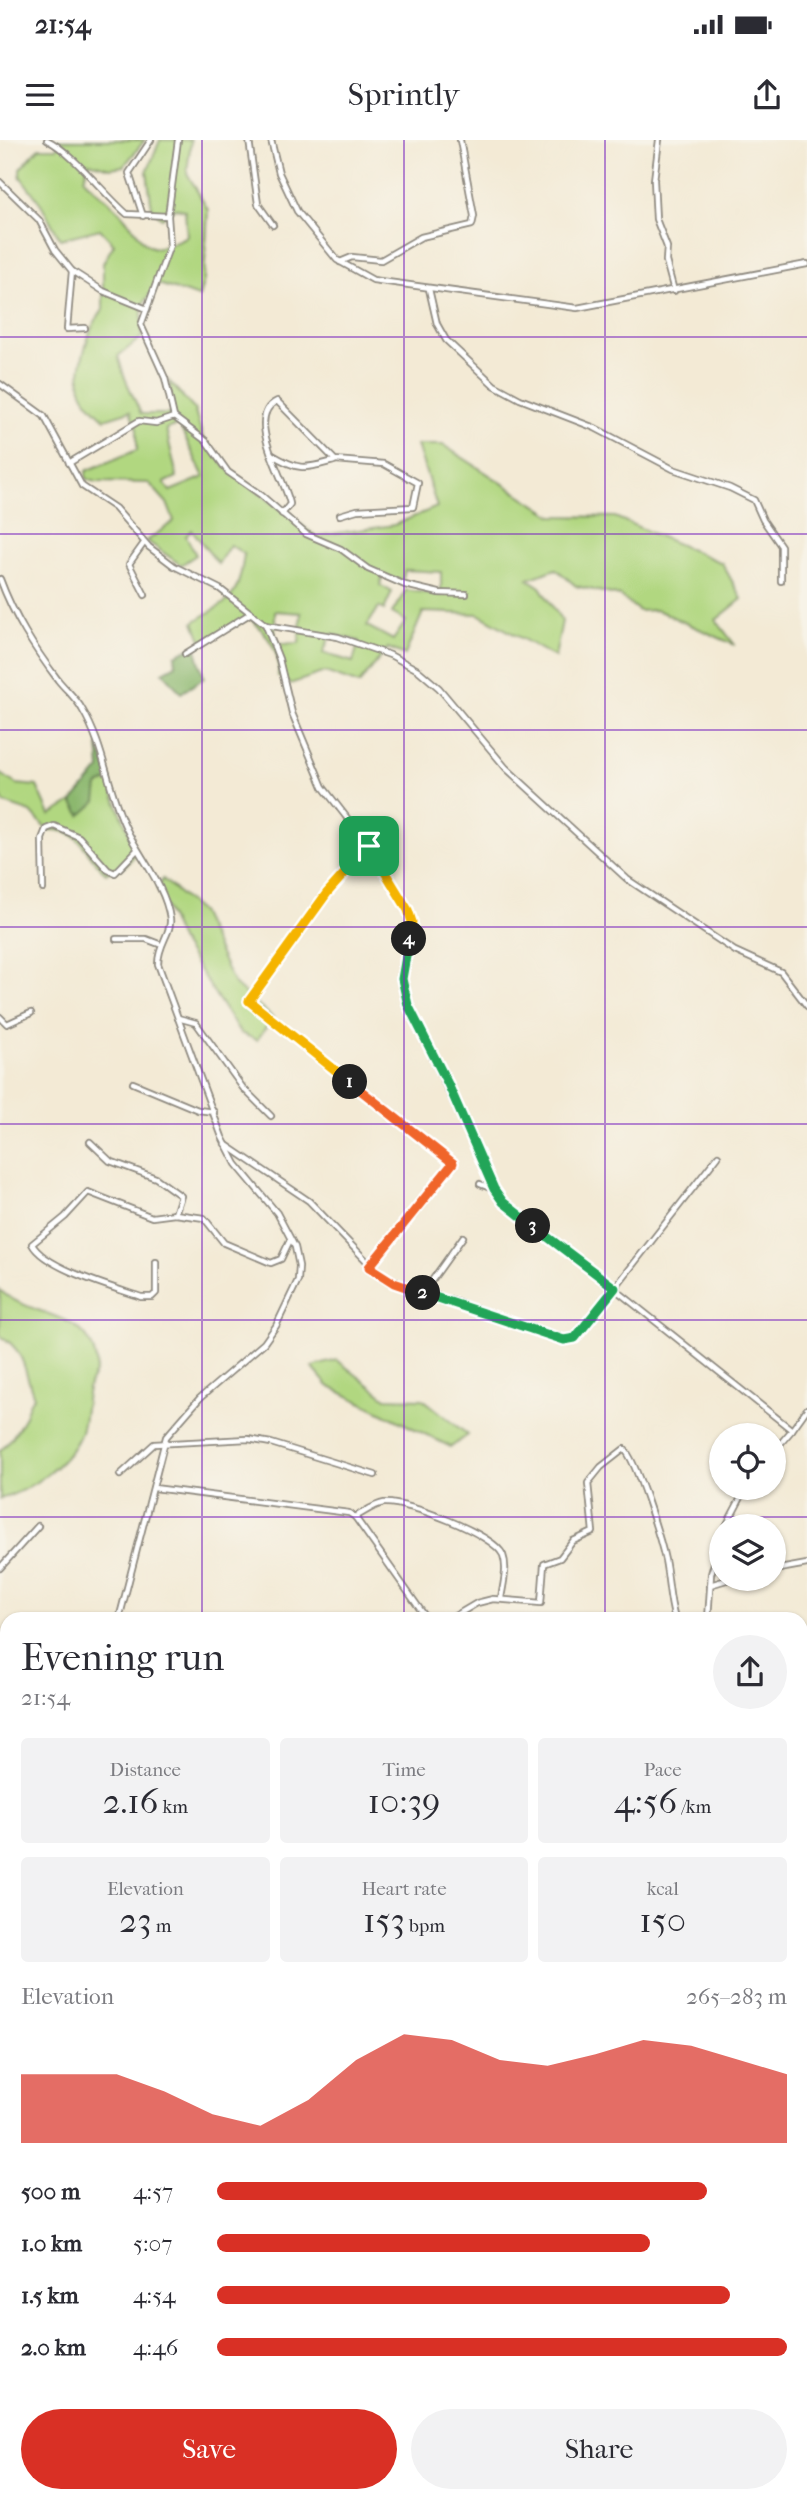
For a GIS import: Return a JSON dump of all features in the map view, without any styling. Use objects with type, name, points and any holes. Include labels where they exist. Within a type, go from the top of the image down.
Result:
[{"type":"street","points":[[47,140],[64,149],[82,172],[125,213],[168,216]]},
{"type":"street","points":[[143,216],[129,173],[151,140]]},
{"type":"street","points":[[178,140],[168,216],[170,245],[141,329],[165,378],[174,417],[206,441],[228,472],[302,531],[333,544],[377,574],[420,590],[466,594]]},
{"type":"street","points":[[249,140],[258,204],[273,225]]},
{"type":"street","points":[[271,140],[279,173],[290,199],[340,262],[373,280],[578,308],[807,264]]},
{"type":"street","points":[[340,262],[352,257],[381,260],[421,237],[462,230],[472,225],[474,216],[460,140]]},
{"type":"street","points":[[659,140],[654,180],[656,219],[667,247],[666,261],[674,291]]},
{"type":"street","points":[[0,182],[39,220],[55,250],[72,271],[103,291],[147,309]]},
{"type":"street","points":[[72,271],[67,301],[67,329],[85,328]]},
{"type":"street","points":[[429,289],[437,324],[446,340],[494,385],[520,399],[595,428],[673,469],[730,488],[754,500],[763,520],[781,546],[782,581]]},
{"type":"street","points":[[0,384],[44,416],[87,491],[115,508],[144,543],[174,566],[220,589],[265,625],[279,659],[292,713],[323,788],[369,846],[408,910],[412,922],[402,979],[408,1005],[448,1084],[494,1189],[525,1220],[615,1288],[792,1430]]},
{"type":"street","points":[[282,514],[290,504],[270,454],[265,425],[269,407],[278,401],[335,460]]},
{"type":"street","points":[[69,463],[139,421],[156,423],[174,417]]},
{"type":"street","points":[[270,454],[292,468],[303,469],[335,460],[384,464],[416,481],[419,488],[413,507],[357,510],[340,515]]},
{"type":"street","points":[[144,543],[129,564],[145,595]]},
{"type":"street","points":[[0,579],[16,618],[33,645],[82,707],[105,758],[116,807],[137,850],[151,871],[168,912],[170,926],[160,944],[158,964],[225,1143],[236,1164],[277,1213],[298,1258],[298,1280],[276,1326],[254,1353],[184,1414],[164,1442],[121,1612]]},
{"type":"street","points":[[185,653],[251,613]]},
{"type":"street","points":[[265,625],[338,637],[390,655],[418,670],[439,688],[506,768],[627,879],[735,951],[781,972],[807,1006]]},
{"type":"street","points":[[43,889],[42,839],[46,829],[54,826],[79,837],[108,870],[115,873],[137,850]]},
{"type":"street","points":[[369,846],[327,893],[249,1001],[453,1163],[369,1267]]},
{"type":"street","points":[[116,939],[146,939],[160,944]]},
{"type":"street","points":[[0,1017],[7,1024],[31,1013]]},
{"type":"street","points":[[178,1018],[196,1023],[243,1088],[271,1116]]},
{"type":"street","points":[[133,1083],[198,1110],[214,1112]]},
{"type":"street","points":[[90,1142],[110,1161],[156,1178],[181,1196],[175,1213]]},
{"type":"street","points":[[225,1143],[309,1201],[369,1267],[394,1283],[568,1340],[578,1335],[718,1156]]},
{"type":"street","points":[[480,1184],[494,1189]]},
{"type":"street","points":[[156,1262],[156,1293],[152,1297],[141,1297],[114,1289],[43,1258],[32,1244],[65,1217],[88,1192],[152,1217],[175,1213],[204,1218],[224,1244],[271,1263],[281,1259],[290,1239]]},
{"type":"street","points":[[423,1293],[463,1237]]},
{"type":"street","points":[[786,1437],[807,1409]]},
{"type":"street","points":[[120,1475],[141,1453],[164,1442],[248,1439],[271,1443],[374,1475]]},
{"type":"street","points":[[462,1612],[477,1603],[501,1598],[541,1603],[544,1564],[560,1558],[573,1541],[593,1532],[588,1483],[601,1467],[624,1449],[635,1468],[664,1558],[674,1612]]},
{"type":"street","points":[[154,1488],[342,1511],[355,1517],[422,1612]]},
{"type":"street","points":[[355,1517],[384,1503],[413,1508],[479,1535],[498,1548],[503,1556],[501,1598]]},
{"type":"street","points":[[0,1568],[38,1526]]},
{"type":"street","points":[[786,1568],[807,1564]]},
{"type":"street","points":[[708,1612],[710,1591]]},
{"type":"green space","points":[[58,140],[145,140],[124,166],[110,168],[89,162],[84,179],[121,213],[145,243],[156,248],[187,236],[185,210],[175,208],[162,218],[152,209],[147,172],[160,140],[191,140],[187,173],[208,210],[204,280],[199,297],[158,284],[142,305],[142,337],[118,356],[141,414],[174,414],[169,381],[194,409],[204,441],[227,468],[316,536],[394,525],[437,507],[417,445],[443,445],[553,516],[615,517],[722,563],[742,599],[716,620],[735,645],[657,610],[639,611],[620,596],[576,586],[556,569],[528,579],[540,587],[562,621],[555,657],[478,614],[423,612],[405,655],[388,648],[359,684],[325,672],[290,684],[278,676],[275,651],[262,630],[250,618],[202,642],[194,622],[231,597],[239,581],[244,554],[230,545],[218,564],[192,530],[186,536],[196,555],[181,565],[147,541],[174,521],[167,503],[149,483],[96,482],[86,479],[86,471],[137,450],[137,429],[130,411],[105,419],[85,398],[80,384],[87,343],[103,310],[103,263],[114,244],[100,229],[60,239],[41,204],[20,176],[20,169],[39,148],[57,148]],"holes":[[[179,425],[204,477],[170,491],[164,483],[177,477],[166,429]],[[405,570],[441,572],[441,595],[406,590],[392,613],[406,621],[393,640],[367,626],[379,607],[384,610],[392,592],[380,585],[383,575],[402,582]],[[275,611],[301,613],[299,643],[280,644],[275,637]],[[331,634],[359,641],[353,662],[323,653]]]},
{"type":"green space","points":[[195,646],[204,678],[181,693],[163,672],[176,665],[175,655]]},
{"type":"green space","points":[[98,745],[111,780],[98,785],[96,802],[81,815],[72,802],[100,769]]},
{"type":"green space","points":[[0,773],[16,784],[37,786],[50,815],[72,802],[81,815],[98,785],[111,780],[113,793],[137,853],[123,868],[106,873],[76,837],[59,830],[47,830],[31,812],[4,803],[0,794]]},
{"type":"green space","points":[[163,879],[200,912],[234,984],[273,1018],[257,1040],[240,1033],[180,940],[157,888]]},
{"type":"green space","points":[[0,1290],[20,1303],[77,1327],[90,1342],[96,1366],[87,1391],[81,1431],[73,1447],[46,1476],[23,1490],[0,1499],[0,1451],[16,1431],[34,1397],[20,1355],[0,1336]]},
{"type":"green space","points":[[337,1360],[386,1398],[423,1399],[468,1435],[451,1447],[328,1386],[312,1367]]},
{"type":"route","points":[[369,846],[408,910],[412,922],[402,979],[408,1005],[448,1084],[494,1189],[503,1202],[525,1220],[615,1288],[572,1340],[564,1340],[394,1283],[369,1267],[453,1163],[249,1001],[327,893],[369,846]]}]
